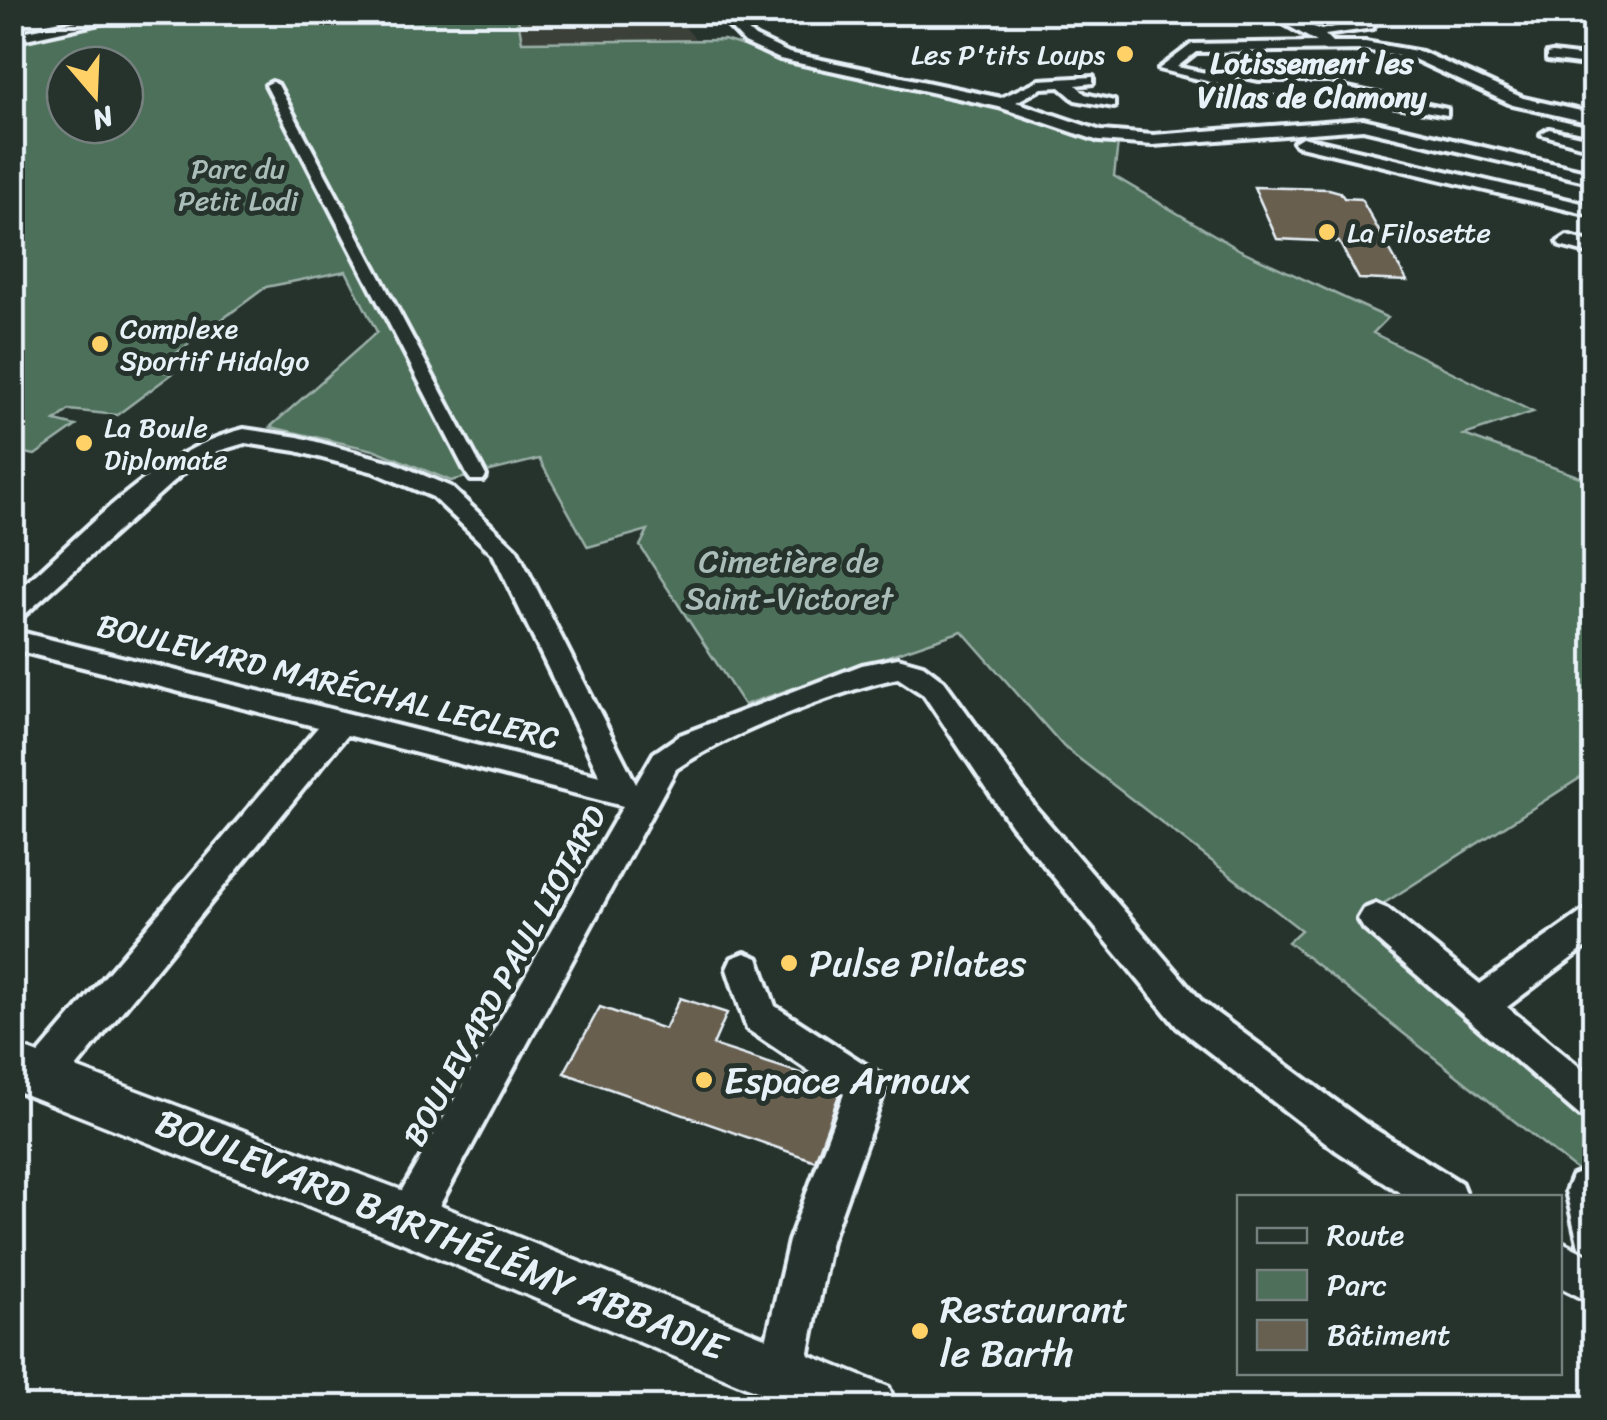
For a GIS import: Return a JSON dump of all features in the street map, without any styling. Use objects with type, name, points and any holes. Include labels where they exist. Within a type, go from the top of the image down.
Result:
[{"type":"street","points":[[12,38],[144,12]]},
{"type":"street","points":[[721,12],[740,36],[768,50],[1003,104],[1069,128],[1153,140],[1344,124],[1420,136],[1594,178]]},
{"type":"street","points":[[1373,12],[1349,16],[1368,25],[1321,39],[1192,48],[1166,69],[1258,88],[1329,89],[1441,112]]},
{"type":"street","points":[[1281,16],[1321,39],[1417,55],[1449,67],[1480,98]]},
{"type":"street","points":[[1552,57],[1594,62]]},
{"type":"street","points":[[1003,104],[1039,84],[1088,80]]},
{"type":"street","points":[[1064,82],[1080,97],[1109,104]]},
{"type":"street","points":[[272,86],[477,476]]},
{"type":"street","points":[[1236,104],[1300,99],[1308,88]]},
{"type":"street","points":[[1420,136],[1441,112],[1480,98],[1594,122],[1594,144],[1549,134]]},
{"type":"street","points":[[1302,142],[1594,211]]},
{"type":"street","points":[[1484,182],[1508,158]]},
{"type":"street","points":[[1567,242],[1594,250]]},
{"type":"street","name":"BOULEVARD PAUL LIOTARD","points":[[12,611],[175,466],[210,446],[244,436],[298,444],[383,467],[442,492],[504,550],[635,796],[409,1218]]},
{"type":"street","name":"BOULEVARD MARÉCHAL LECLERC","points":[[12,639],[635,796]]},
{"type":"street","points":[[635,796],[665,762],[691,743],[770,715],[862,675],[898,668],[913,672],[934,688],[1022,816],[1190,1015],[1351,1136],[1441,1195]]},
{"type":"street","points":[[28,1071],[342,720]]},
{"type":"street","points":[[1376,920],[1594,1103]]},
{"type":"street","points":[[1478,1008],[1594,922]]},
{"type":"street","points":[[744,969],[760,1016],[866,1088],[810,1241],[782,1372]]},
{"type":"street","name":"BOULEVARD BARTHÉLÉMY ABBADIE","points":[[28,1071],[409,1218],[868,1408]]},
{"type":"street","points":[[1562,1264],[1594,1282]]},
{"type":"shaded area","points":[[517,13],[673,13],[697,41],[521,42]]},
{"type":"green space","points":[[156,13],[517,13],[522,42],[724,40],[786,59],[989,104],[1086,137],[1136,143],[1118,143],[1114,176],[1240,250],[1388,318],[1373,333],[1533,412],[1464,435],[1594,482],[1594,769],[1361,918],[1594,1115],[1594,1184],[1288,942],[1301,930],[1064,747],[962,631],[744,705],[640,546],[648,530],[588,547],[539,459],[451,481],[378,451],[270,427],[377,332],[346,271],[266,287],[155,369],[172,374],[117,415],[69,410],[55,421],[76,426],[35,455],[13,451],[13,42]]},
{"type":"building","name":"La Filosette","points":[[1254,187],[1329,189],[1340,192],[1344,198],[1361,199],[1407,281],[1359,279],[1339,242],[1277,239]]},
{"type":"building","name":"Espace Arnoux","points":[[680,998],[727,1013],[713,1045],[812,1077],[839,1095],[815,1161],[564,1073],[600,1007],[665,1029]]},
{"type":"place","name":"Les P'tits Loups","points":[[1125,54]]},
{"type":"place","name":"La Filosette","points":[[1327,232]]},
{"type":"place","name":"Complexe Sportif Hidalgo","points":[[100,344]]},
{"type":"place","name":"La Boule Diplomate","points":[[84,443]]},
{"type":"place","name":"Pulse Pilates","points":[[789,963]]},
{"type":"place","name":"Espace Arnoux","points":[[704,1080]]},
{"type":"place","name":"Restaurant le Barth","points":[[920,1331]]},
{"type":"district","name":"Lotissement les Villas de Clamony","points":[[1312,80]]},
{"type":"park label","name":"Parc du Petit Lodi","points":[[238,184]]},
{"type":"park label","name":"Cimetière de Saint-Victoret","points":[[789,580]]}]
